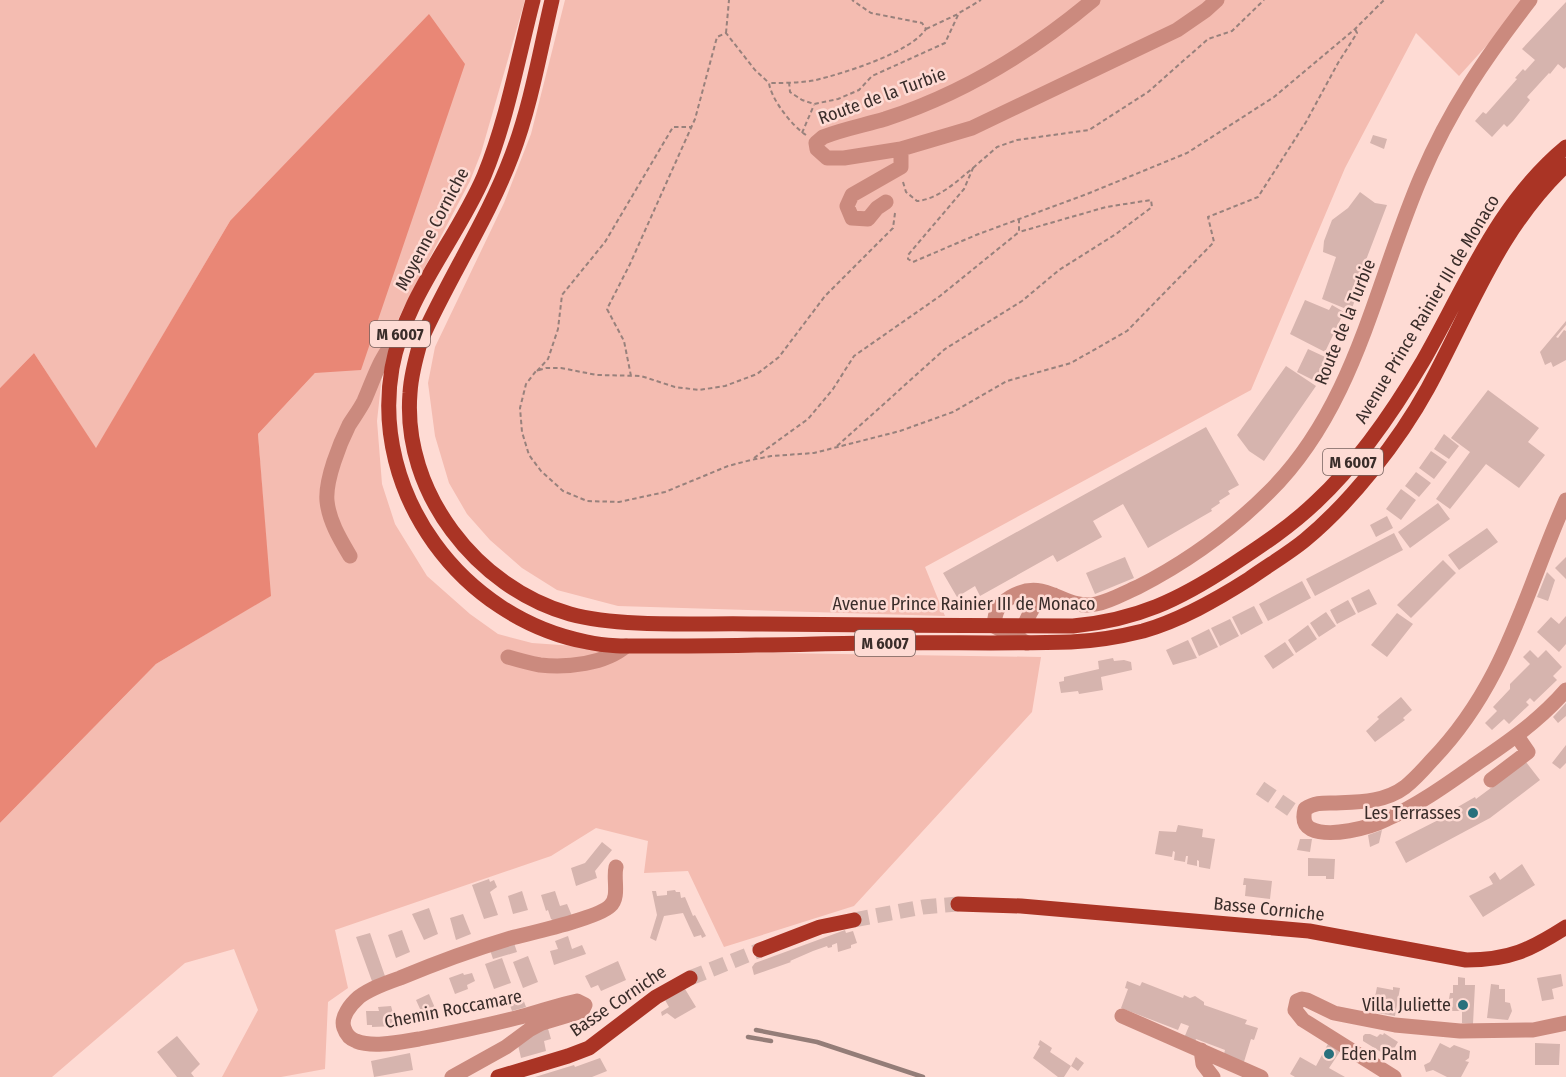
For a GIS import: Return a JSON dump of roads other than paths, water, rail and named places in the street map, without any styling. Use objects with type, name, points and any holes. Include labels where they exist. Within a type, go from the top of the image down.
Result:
[{"type":"main road","name":"Moyenne Corniche","points":[[533,0],[501,125],[483,178],[422,288],[399,336],[392,371],[390,429],[393,454],[413,510],[447,561],[468,582],[506,611],[544,630]]},
{"type":"main road","name":"Avenue Prince Rainier III de Monaco","points":[[552,0],[522,125],[512,154],[499,186],[421,340],[410,394],[410,422],[414,448],[433,499],[449,528],[464,547],[484,567],[527,598],[572,615],[624,622],[1000,630],[1024,626],[1100,624],[1134,616],[1178,598],[1290,525],[1317,502],[1347,471],[1390,415],[1424,360],[1477,259],[1511,206],[1539,172],[1566,147]]},
{"type":"main road","name":"Avenue Prince Rainier III de Monaco","points":[[544,630],[585,642],[626,646],[1028,643],[1098,640],[1143,631],[1200,608],[1232,590],[1304,541],[1333,513],[1382,458],[1427,389],[1509,232],[1536,196],[1566,165]]},
{"type":"main road","name":"Basse Corniche","points":[[958,904],[1033,907],[1309,931],[1466,960],[1489,960],[1514,955],[1539,944],[1566,927]]},
{"type":"main road","points":[[760,950],[820,927],[854,920]]},
{"type":"main road","name":"Basse Corniche","points":[[498,1077],[568,1056],[589,1047],[656,997],[690,978]]},
{"type":"street","name":"Route de la Turbie","points":[[1092,0],[1055,31],[1000,67],[933,100],[886,119],[823,137],[818,140],[816,146],[823,155],[835,159],[901,149],[983,123],[1177,30],[1217,0]]},
{"type":"street","name":"Route de la Turbie","points":[[1000,630],[995,613],[999,606],[1018,593],[1035,589],[1054,594],[1072,603],[1089,606],[1105,603],[1137,587],[1196,554],[1240,520],[1284,477],[1309,444],[1350,371],[1420,178],[1437,141],[1477,70],[1530,0]]},
{"type":"street","points":[[886,202],[877,208],[868,219],[852,218],[847,206],[852,195],[901,167],[901,149]]},
{"type":"street","points":[[350,556],[335,530],[327,499],[334,460],[349,426],[364,401],[376,369],[387,350],[399,336]]},
{"type":"street","points":[[1566,500],[1500,664],[1479,702],[1444,748],[1405,787],[1392,795],[1363,802],[1317,803],[1299,814],[1308,827],[1315,830],[1339,832],[1371,826],[1409,808],[1507,737],[1537,720],[1566,690]]},
{"type":"street","points":[[1024,626],[1033,606],[1045,596],[1054,594]]},
{"type":"street","points":[[977,642],[1000,630],[1028,643]]},
{"type":"street","points":[[508,657],[541,665],[568,664],[606,658],[626,646]]},
{"type":"street","points":[[1491,780],[1528,752],[1507,737]]},
{"type":"street","name":"Chemin Roccamare","points":[[452,1077],[506,1047],[529,1030],[555,1018],[577,1014],[590,1003],[577,1001],[495,1023],[401,1042],[358,1042],[350,1038],[343,1026],[346,1013],[359,997],[375,988],[470,952],[604,910],[611,906],[614,900],[616,867]]},
{"type":"street","points":[[1394,1077],[1303,1020],[1294,1010],[1298,1001],[1308,1000],[1334,1013],[1375,1021],[1460,1031],[1533,1030],[1566,1023]]},
{"type":"street","points":[[1122,1016],[1261,1077]]},
{"type":"street","points":[[1201,1050],[1203,1064],[1213,1077]]},
{"type":"tunnel","points":[[1260,788],[1295,812]]},
{"type":"tunnel","points":[[854,920],[923,907],[958,904]]},
{"type":"tunnel","points":[[690,978],[760,950]]},
{"type":"railway","points":[[756,1030],[817,1042],[923,1077]]},
{"type":"railway","points":[[748,1037],[771,1041]]},
{"type":"place","name":"Les Terrasses","points":[[1473,813]]},
{"type":"place","name":"Villa Juliette","points":[[1463,1005]]},
{"type":"place","name":"Eden Palm","points":[[1329,1054]]}]
